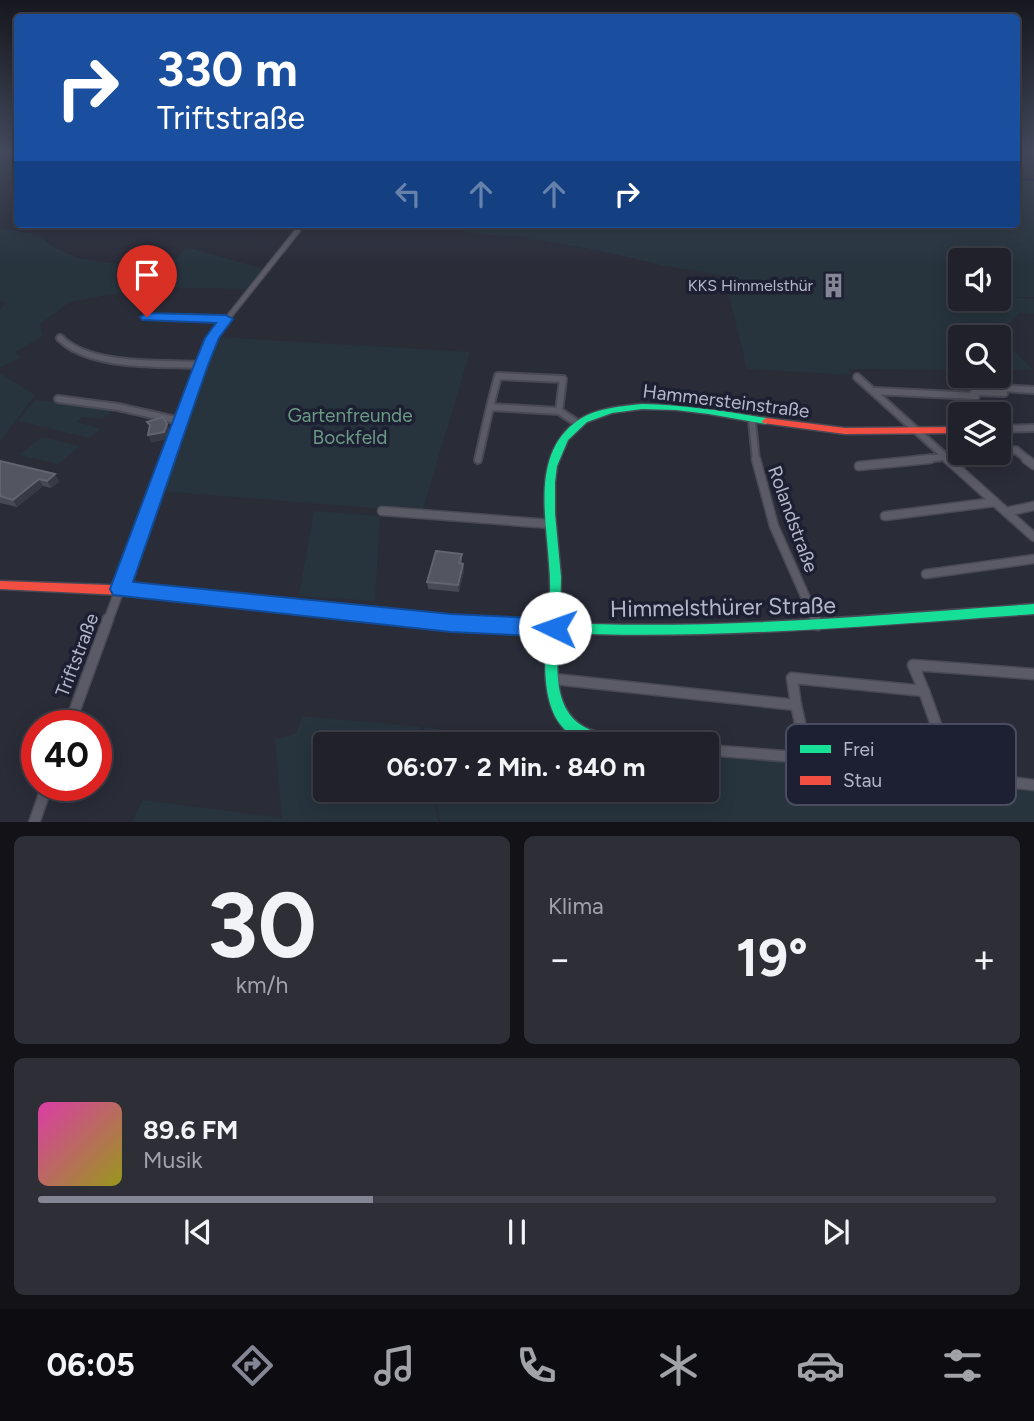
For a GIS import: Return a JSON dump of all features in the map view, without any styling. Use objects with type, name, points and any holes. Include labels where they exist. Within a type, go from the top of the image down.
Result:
[{"type":"street","name":"Triftstraße","points":[[75,710],[212,338],[300,228]]},
{"type":"street","points":[[147,317],[226,319]]},
{"type":"street","points":[[60,338],[63,344],[73,350],[99,357],[201,365]]},
{"type":"street","points":[[478,460],[498,376],[563,379],[559,411]]},
{"type":"street","points":[[857,377],[946,457]]},
{"type":"street","points":[[873,391],[976,396],[974,392],[1004,393],[1001,388],[1034,390]]},
{"type":"street","points":[[58,399],[118,407],[180,421]]},
{"type":"street","name":"Hammersteinstraße","points":[[577,423],[603,411],[641,406],[860,432],[948,431]]},
{"type":"street","points":[[491,407],[559,411],[577,423],[555,453],[551,524],[556,580],[556,705],[571,725],[580,732]]},
{"type":"street","name":"Rolandstraße","points":[[752,421],[759,480],[785,553],[818,625]]},
{"type":"street","points":[[1011,429],[1034,428]]},
{"type":"street","points":[[1011,451],[1016,450],[1032,462]]},
{"type":"street","points":[[859,466],[946,457]]},
{"type":"street","points":[[954,465],[1034,537]]},
{"type":"street","points":[[885,516],[995,502]]},
{"type":"street","points":[[1006,512],[1034,506]]},
{"type":"street","points":[[382,511],[551,524]]},
{"type":"street","points":[[926,574],[1034,559]]},
{"type":"street","name":"Himmelsthürer Straße","points":[[0,585],[18,588],[121,589],[451,623],[555,628],[706,629],[818,625],[1034,608]]},
{"type":"street","points":[[936,724],[913,665],[1034,674]]},
{"type":"street","points":[[800,724],[792,678],[924,691]]},
{"type":"street","points":[[554,679],[796,705]]},
{"type":"street","points":[[719,751],[786,756]]},
{"type":"street","points":[[1016,784],[1034,786]]},
{"type":"street","points":[[34,822],[42,801]]},
{"type":"green space","points":[[1020,189],[1034,189],[1034,297],[1014,297],[1034,299],[1034,314],[1019,313],[1007,325],[948,325],[948,370],[848,369],[852,375],[747,369],[724,276],[517,236],[486,235],[451,228],[1020,228]]},
{"type":"green space","points":[[0,228],[39,235],[52,246],[78,258],[166,271],[186,247],[264,269],[246,289],[151,287],[70,302],[40,324],[43,336],[15,352],[21,358],[0,367],[0,309],[6,303],[0,301]]},
{"type":"green space","name":"Gartenfreunde Bockfeld","points":[[217,337],[470,352],[422,512],[160,491],[202,365]]},
{"type":"green space","points":[[1011,347],[1033,370],[1011,370]]},
{"type":"green space","points":[[0,373],[35,395],[0,441]]},
{"type":"green space","points":[[35,400],[110,408],[110,414],[102,419],[82,417],[77,422],[101,429],[89,438],[18,421]]},
{"type":"green space","points":[[42,437],[80,446],[58,464],[19,455]]},
{"type":"green space","points":[[314,511],[380,516],[375,601],[299,596]]},
{"type":"green space","points":[[302,716],[421,727],[422,732],[313,732],[313,802],[434,802],[438,822],[132,822],[143,800],[282,818],[275,739],[296,734]]},
{"type":"green space","points":[[424,727],[462,732],[425,732]]},
{"type":"green space","points":[[719,754],[786,761],[786,805],[1016,805],[1016,786],[1034,788],[1034,822],[440,822],[436,802],[719,802]]},
{"type":"building","points":[[163,417],[167,424],[164,432],[148,435],[150,425],[147,422]]},
{"type":"building","points":[[0,461],[55,474],[47,481],[39,479],[13,500],[0,496]]},
{"type":"building","points":[[436,551],[462,554],[459,563],[463,564],[458,585],[427,582]]},
{"type":"traffic: fast","points":[[580,732],[563,718],[557,706],[552,675],[556,577],[549,498],[552,466],[564,438],[584,420],[611,410],[642,407],[709,411],[766,421]]},
{"type":"traffic: fast","points":[[413,619],[568,629],[723,628],[1034,609]]},
{"type":"traffic: jam","points":[[766,421],[845,431],[948,430]]},
{"type":"traffic: jam","points":[[0,585],[163,592],[413,619]]},
{"type":"place","name":"KKS Himmelsthür","points":[[833,285]]},
{"type":"route","points":[[147,317],[226,319],[212,338],[201,365],[121,589],[200,595],[451,623],[555,628]]}]
